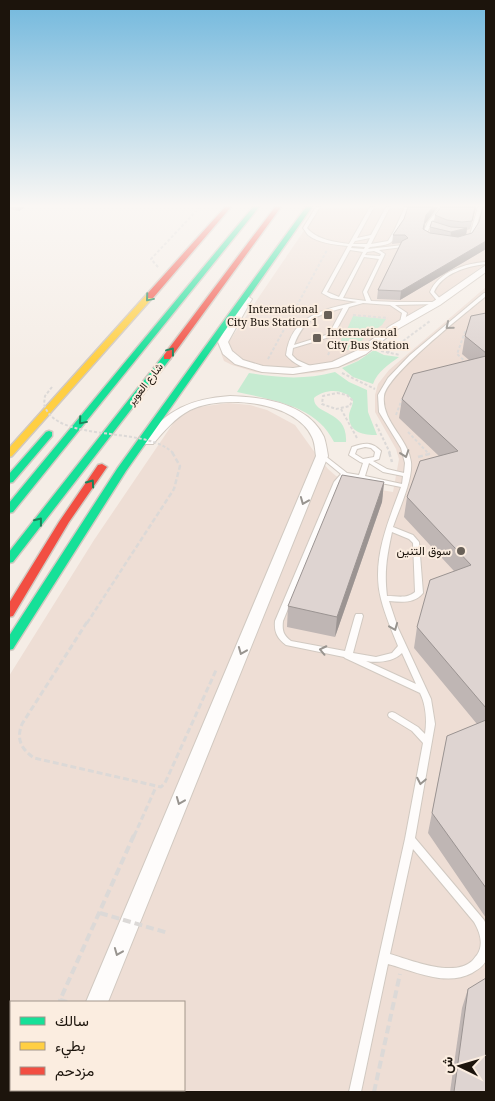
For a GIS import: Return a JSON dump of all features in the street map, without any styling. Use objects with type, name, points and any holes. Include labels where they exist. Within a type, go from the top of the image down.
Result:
[{"type":"main road","points":[[9,454],[111,342],[182,258]]},
{"type":"main road","name":"شارع العوير","points":[[9,510],[214,258]]},
{"type":"main road","name":"شارع العوير","points":[[9,559],[156,372],[240,258]]},
{"type":"main road","points":[[9,646],[121,471],[272,258]]},
{"type":"main road","points":[[148,400],[156,372]]},
{"type":"main road","points":[[78,406],[117,379]]},
{"type":"main road","points":[[9,480],[58,425]]},
{"type":"main road","points":[[9,613],[64,522],[108,458]]},
{"type":"street","points":[[250,289],[246,303],[223,342],[227,352],[232,357],[262,369],[293,371],[334,365],[354,356],[403,321],[439,302],[486,268]]},
{"type":"street","points":[[97,1001],[322,456],[322,448],[316,434],[297,415],[262,402],[228,398],[202,402],[178,412],[121,471]]},
{"type":"lane","points":[[343,258],[323,291],[328,295],[341,298],[386,304],[402,310],[405,313],[403,321]]},
{"type":"lane","points":[[341,298],[362,258]]},
{"type":"lane","points":[[369,301],[365,292],[382,258]]},
{"type":"lane","points":[[439,302],[432,292],[436,284],[466,266],[486,263]]},
{"type":"lane","points":[[355,1092],[410,839],[431,724],[430,711],[424,691],[402,647],[384,598],[382,570],[389,528],[405,486],[408,460],[404,448],[382,412],[381,400],[383,391],[390,379],[412,356],[486,294]]},
{"type":"lane","points":[[315,369],[290,358],[289,352],[308,319],[369,301]]},
{"type":"lane","points":[[386,304],[439,302]]},
{"type":"lane","points":[[291,347],[325,338],[332,334],[347,306]]},
{"type":"lane","points":[[361,478],[368,461],[377,458],[378,451],[373,447],[360,446],[352,450],[352,455],[358,459],[368,461],[392,473],[407,475]]},
{"type":"lane","points":[[322,456],[345,474],[405,486]]},
{"type":"lane","points":[[379,482],[383,470]]},
{"type":"lane","points":[[345,474],[337,482],[279,622],[278,630],[283,639],[289,642],[371,660],[395,655],[402,647]]},
{"type":"lane","points":[[384,598],[411,599],[417,597],[419,593],[416,542],[407,535],[389,528]]},
{"type":"lane","points":[[348,656],[359,616]]},
{"type":"lane","points":[[348,656],[424,691]]},
{"type":"lane","points":[[392,715],[415,729],[428,743]]},
{"type":"lane","points":[[385,958],[435,971],[462,973],[472,969],[479,962],[484,952],[485,930],[478,919],[410,839]]},
{"type":"path","points":[[262,369],[323,258]]},
{"type":"path","points":[[342,313],[403,321]]},
{"type":"path","points":[[470,366],[457,354],[465,332],[472,330]]},
{"type":"path","points":[[332,334],[375,341],[386,353],[412,356]]},
{"type":"path","points":[[334,365],[345,375],[372,388],[383,391]]},
{"type":"path","points":[[52,387],[45,396],[44,406],[54,419],[69,426],[151,441],[168,449],[174,455],[180,468],[180,475],[174,489],[25,718],[18,736],[20,745],[25,752],[34,758],[161,787],[165,783],[220,661]]},
{"type":"path","points":[[371,394],[372,388]]},
{"type":"path","points":[[332,393],[347,395],[352,400],[352,403],[341,409],[322,404],[321,398],[332,393]]},
{"type":"path","points":[[394,419],[403,396]]},
{"type":"path","points":[[341,409],[360,446]]},
{"type":"path","points":[[374,421],[388,446],[392,462],[392,473]]},
{"type":"path","points":[[392,462],[429,454],[401,426]]},
{"type":"path","points":[[64,1001],[60,1000],[156,787]]},
{"type":"path","points":[[100,913],[168,933]]},
{"type":"path","points":[[374,1092],[402,963]]},
{"type":"shaded area","points":[[285,258],[486,258],[486,263],[357,361],[349,364],[322,372],[290,375],[255,372],[224,361],[221,353]]},
{"type":"shaded area","points":[[486,287],[486,1092],[9,1092],[9,676],[94,540],[178,416],[199,407],[228,403],[250,405],[267,410],[295,425],[328,469],[336,476],[363,487],[393,492],[399,459],[396,449],[375,412],[375,395],[378,384],[389,370]]},
{"type":"green space","points":[[353,316],[386,319],[382,325],[366,336],[345,334]]},
{"type":"green space","points":[[343,336],[364,338],[353,350],[340,349],[341,346],[338,345]]},
{"type":"green space","points":[[374,350],[384,355],[399,357],[380,372],[373,384],[353,377],[342,368],[358,361]]},
{"type":"green space","points":[[335,372],[349,382],[367,390],[368,412],[377,435],[358,432],[354,429],[349,416],[353,400],[344,393],[334,391],[323,393],[314,398],[315,404],[319,408],[342,424],[346,442],[334,442],[317,420],[305,412],[293,406],[237,392],[249,373],[292,377],[324,375]]},
{"type":"building","points":[[393,258],[456,258],[401,291],[378,290]]},
{"type":"building","points":[[486,313],[486,353],[465,336],[471,316]]},
{"type":"building","name":"سوق التنين","points":[[486,356],[486,708],[417,627],[430,580],[471,565],[407,497],[420,461],[458,451],[402,399],[413,374]]},
{"type":"building","points":[[342,475],[384,482],[337,617],[288,606]]},
{"type":"building","points":[[486,720],[486,888],[432,813],[447,736]]},
{"type":"building","points":[[486,978],[486,1092],[454,1092],[468,989]]},
{"type":"traffic: fast","points":[[9,510],[214,258]]},
{"type":"traffic: fast","points":[[9,646],[121,471],[272,258]]},
{"type":"traffic: fast","points":[[9,559],[167,357]]},
{"type":"traffic: fast","points":[[9,480],[49,434]]},
{"type":"traffic: slow","points":[[9,454],[150,296]]},
{"type":"traffic: jam","points":[[150,296],[183,258]]},
{"type":"traffic: jam","points":[[167,357],[240,258]]},
{"type":"traffic: jam","points":[[9,613],[64,522],[102,467]]},
{"type":"place","name":"International City Bus Station 1","points":[[328,315]]},
{"type":"place","name":"International City Bus Station","points":[[317,338]]},
{"type":"place","name":"سوق التنين","points":[[461,551]]}]
